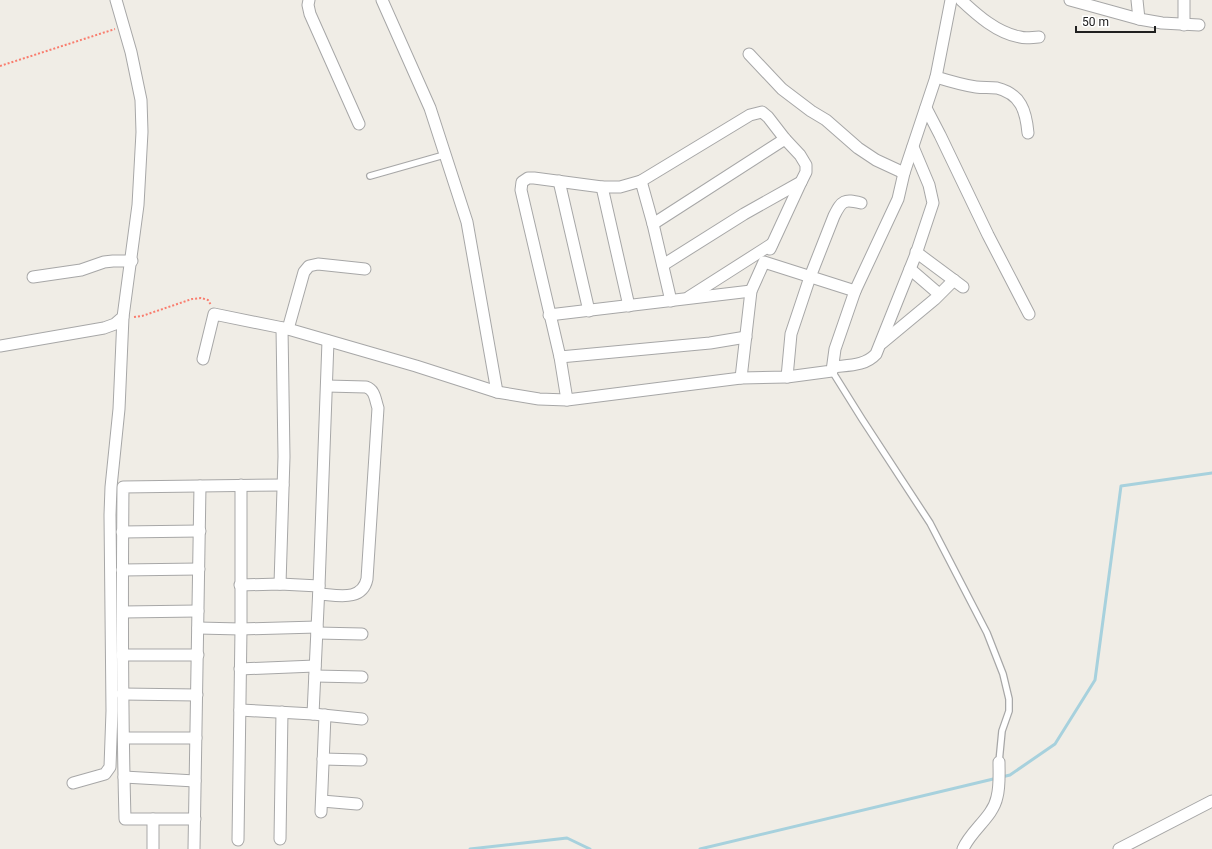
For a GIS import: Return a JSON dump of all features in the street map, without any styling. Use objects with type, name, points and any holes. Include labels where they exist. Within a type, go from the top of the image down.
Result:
[{"type":"street","points":[[73,783],[105,774],[110,767],[112,711],[111,487],[119,409],[123,317],[132,261],[138,205],[142,132],[141,100],[131,52],[116,0]]},
{"type":"street","points":[[309,0],[308,5],[310,14],[359,124]]},
{"type":"street","points":[[382,0],[430,108],[467,222],[497,392]]},
{"type":"street","points":[[1070,0],[1090,3],[1139,18],[1162,23],[1200,25]]},
{"type":"street","points":[[1137,0],[1139,18]]},
{"type":"street","points":[[1184,0],[1184,25]]},
{"type":"street","points":[[833,369],[835,349],[855,291],[898,199],[904,173],[936,77],[953,1],[976,14],[997,29],[1020,38],[1039,37]]},
{"type":"street","points":[[749,54],[782,89],[810,111],[826,120],[858,148],[876,160],[904,173]]},
{"type":"street","points":[[936,77],[977,87],[997,88],[1011,93],[1020,103],[1026,116],[1028,133]]},
{"type":"street","points":[[926,108],[988,236],[1030,314]]},
{"type":"street","points":[[567,400],[560,357],[521,190],[522,182],[528,178],[602,187],[620,187],[641,181],[750,115],[756,112],[762,112],[800,155],[806,165],[806,172],[751,291],[741,378]]},
{"type":"street","points":[[653,224],[785,139]]},
{"type":"street","points":[[203,360],[214,314],[285,329],[416,366],[497,392],[539,399],[567,400],[741,378],[787,377],[862,364],[871,360],[876,354],[880,345],[910,269],[933,203],[929,185],[913,147]]},
{"type":"street","points":[[559,181],[589,311]]},
{"type":"street","points":[[641,181],[653,224],[671,301]]},
{"type":"street","points":[[663,265],[744,214],[801,182]]},
{"type":"street","points":[[602,187],[629,306]]},
{"type":"street","points":[[787,377],[791,334],[810,277],[838,208],[848,200],[861,203]]},
{"type":"street","points":[[686,299],[772,244]]},
{"type":"street","points":[[880,345],[939,294],[958,284],[916,252]]},
{"type":"street","points":[[33,277],[77,271],[108,261],[132,261]]},
{"type":"street","points":[[764,262],[855,291]]},
{"type":"street","points":[[280,584],[285,329],[304,272],[309,266],[318,264],[365,269]]},
{"type":"street","points":[[910,269],[939,294]]},
{"type":"street","points":[[550,316],[751,291]]},
{"type":"street","points":[[0,346],[104,328],[115,324],[123,317]]},
{"type":"street","points":[[560,357],[710,343],[746,337]]},
{"type":"street","points":[[313,714],[328,341]]},
{"type":"street","points":[[240,585],[280,584],[353,595],[361,591],[365,586],[367,579],[378,408],[374,393],[371,389],[366,387],[326,386]]},
{"type":"street","points":[[195,819],[125,819],[122,694],[123,487],[283,485]]},
{"type":"street","points":[[194,849],[200,486]]},
{"type":"street","points":[[238,840],[241,629],[241,486]]},
{"type":"street","points":[[122,532],[200,531]]},
{"type":"street","points":[[122,570],[199,569]]},
{"type":"street","points":[[123,612],[198,611]]},
{"type":"street","points":[[198,628],[317,630],[362,634]]},
{"type":"street","points":[[122,655],[198,655]]},
{"type":"street","points":[[240,669],[315,671],[362,677]]},
{"type":"street","points":[[122,694],[197,695]]},
{"type":"street","points":[[240,710],[313,714],[362,719]]},
{"type":"street","points":[[280,839],[282,712]]},
{"type":"street","points":[[325,715],[321,807],[357,804]]},
{"type":"street","points":[[124,738],[196,738]]},
{"type":"street","points":[[323,759],[361,760]]},
{"type":"street","points":[[963,849],[990,812],[997,798],[999,762]]},
{"type":"street","points":[[124,777],[195,780]]},
{"type":"street","points":[[1119,849],[1132,846],[1212,801]]},
{"type":"street","points":[[153,819],[153,849]]},
{"type":"lane","points":[[370,176],[444,155]]},
{"type":"lane","points":[[833,369],[862,419],[930,523],[987,633],[1003,674],[1009,699],[1008,710],[1002,731],[999,762]]},
{"type":"path","points":[[0,66],[17,62],[123,26]]},
{"type":"path","points":[[123,317],[142,316],[192,299],[201,298],[208,300],[214,314]]},
{"type":"waterway","points":[[700,849],[1010,775],[1055,744],[1095,680],[1121,486],[1212,473]]},
{"type":"waterway","points":[[470,849],[567,838],[590,849]]}]
